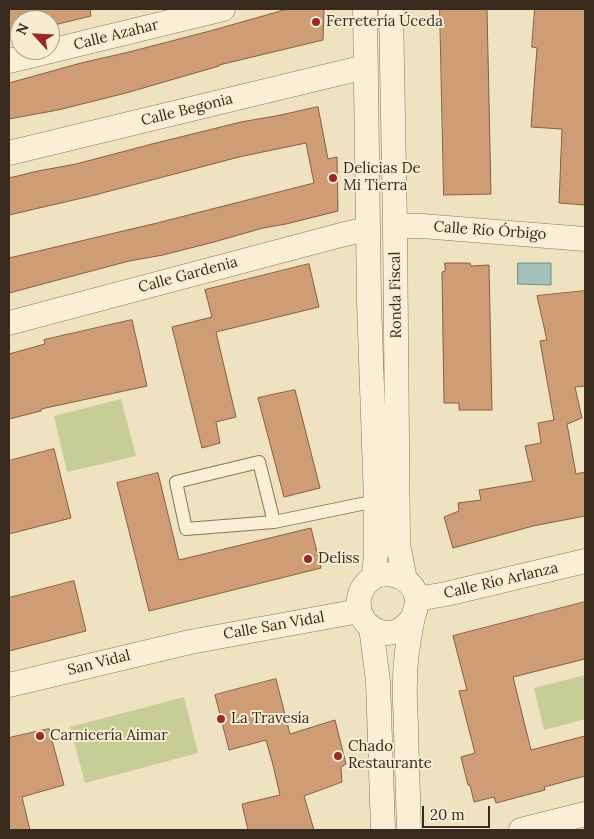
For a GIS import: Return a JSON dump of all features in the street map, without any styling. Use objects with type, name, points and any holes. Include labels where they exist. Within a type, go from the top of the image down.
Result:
[{"type":"street","name":"Calle Azahar","points":[[9,61],[223,9]]},
{"type":"street","name":"Ronda Fiscal","points":[[365,9],[369,302],[376,501],[374,578]]},
{"type":"street","name":"Ronda Fiscal","points":[[391,9],[398,544],[411,599],[405,682],[409,830]]},
{"type":"street","name":"Calle Begonia","points":[[9,153],[365,67]]},
{"type":"street","name":"Calle Río Órbigo","points":[[395,226],[422,226],[585,239]]},
{"type":"street","name":"Calle Gardenia","points":[[9,323],[368,229]]},
{"type":"street","name":"Calle Río Arlanza","points":[[411,599],[446,594],[585,561]]},
{"type":"street","points":[[365,619],[379,631],[389,632],[406,626],[411,599],[400,576],[386,574],[374,578],[366,583],[359,601],[365,619],[378,681],[383,830]]},
{"type":"street","name":"Calle San Vidal","points":[[190,642],[365,619]]},
{"type":"street","name":"San Vidal","points":[[9,685],[190,642]]},
{"type":"street","points":[[521,830],[585,814]]},
{"type":"lane","points":[[274,522],[259,462],[176,482],[186,528],[274,522],[376,501]]},
{"type":"green space","points":[[121,399],[136,456],[67,472],[54,416]]},
{"type":"green space","points":[[585,675],[585,719],[544,730],[534,688]]},
{"type":"green space","points":[[184,697],[198,753],[85,783],[70,727]]},
{"type":"water","points":[[518,263],[551,263],[551,285],[518,284]]},
{"type":"building","points":[[9,9],[90,9],[91,16],[60,24],[60,10],[10,10],[9,36]]},
{"type":"building","points":[[288,9],[324,9],[323,40],[219,65],[126,93],[58,110],[9,119],[9,83]]},
{"type":"building","points":[[440,9],[487,9],[491,194],[444,195]]},
{"type":"building","points":[[535,9],[585,9],[585,205],[559,203],[562,129],[531,127],[537,48],[532,47]]},
{"type":"building","points":[[318,107],[328,159],[337,157],[338,211],[263,228],[163,255],[129,261],[9,293],[9,258],[314,183],[306,143],[239,157],[91,196],[9,215],[9,178],[76,164],[241,122]]},
{"type":"building","points":[[445,263],[470,263],[471,266],[489,265],[492,410],[459,410],[459,403],[444,403],[442,272],[445,271]]},
{"type":"building","points":[[309,264],[319,307],[216,332],[236,417],[216,422],[220,443],[202,448],[172,327],[212,317],[205,290]]},
{"type":"building","points":[[585,291],[585,386],[575,387],[582,418],[567,424],[576,474],[585,472],[585,516],[533,526],[453,548],[444,517],[459,511],[458,503],[481,500],[479,490],[533,481],[525,446],[541,443],[538,423],[554,420],[540,341],[547,340],[537,296]]},
{"type":"building","points":[[132,320],[147,386],[41,409],[41,411],[9,419],[9,354],[45,344],[44,340]]},
{"type":"building","points":[[295,390],[320,488],[284,497],[258,398]]},
{"type":"building","points":[[54,449],[71,518],[9,534],[9,461]]},
{"type":"building","points":[[158,473],[179,560],[311,528],[321,568],[149,611],[117,483]]},
{"type":"building","points":[[74,581],[86,631],[9,651],[9,598]]},
{"type":"building","points":[[585,602],[585,659],[513,677],[531,750],[585,736],[585,776],[544,787],[545,790],[496,803],[494,797],[474,802],[461,757],[475,753],[459,691],[467,690],[453,636]]},
{"type":"building","points":[[276,679],[290,734],[335,720],[346,764],[341,767],[342,782],[304,796],[314,830],[248,830],[242,804],[280,795],[273,765],[266,740],[229,750],[215,695]]},
{"type":"building","points":[[49,729],[64,785],[22,797],[30,830],[9,830],[9,738]]},
{"type":"place","name":"Ferretería Úceda","points":[[316,22]]},
{"type":"place","name":"Delicias De Mi Tierra","points":[[333,178]]},
{"type":"place","name":"Deliss","points":[[308,559]]},
{"type":"place","name":"La Travesía","points":[[221,719]]},
{"type":"place","name":"Carnicería Aimar","points":[[40,736]]},
{"type":"place","name":"Chado Restaurante","points":[[338,756]]}]
